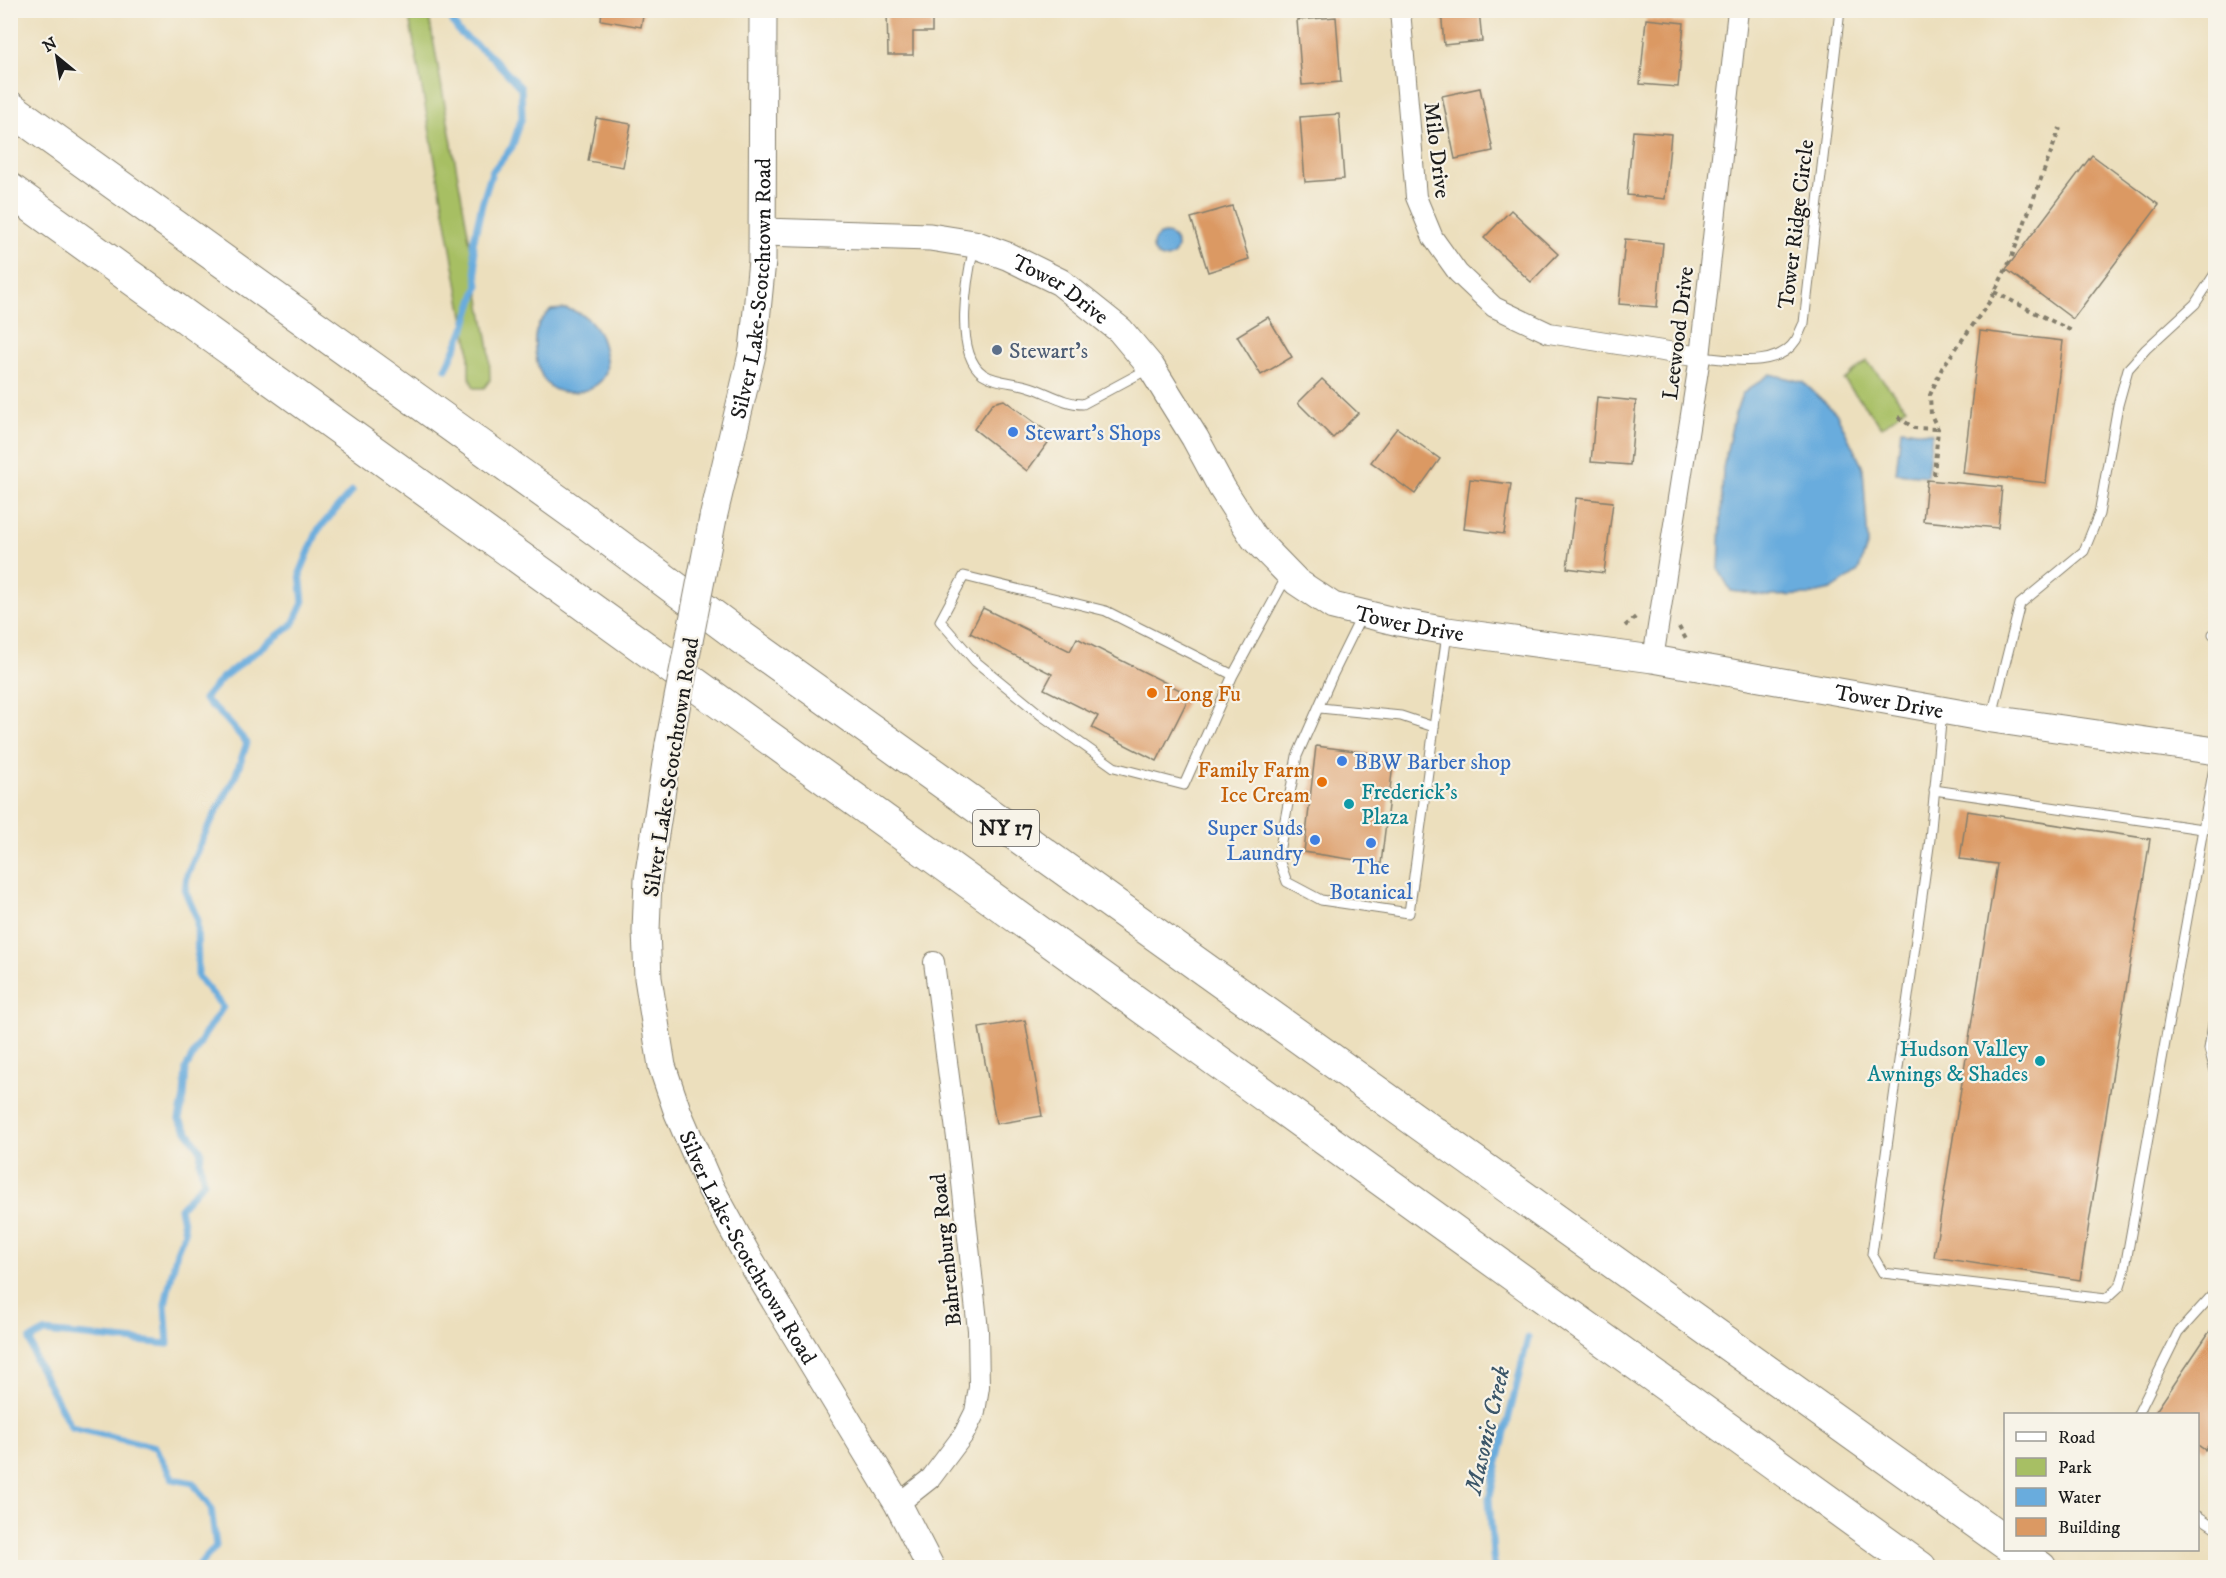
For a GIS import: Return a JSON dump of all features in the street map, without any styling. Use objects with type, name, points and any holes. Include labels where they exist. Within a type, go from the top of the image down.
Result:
[{"type":"highway","name":"NY 17","points":[[10,108],[569,510],[760,651],[2004,1542]]},
{"type":"highway","name":"NY 17","points":[[10,190],[1920,1568]]},
{"type":"highway","points":[[2015,1551],[2040,1568]]},
{"type":"street","name":"Silver Lake-Scotchtown Road","points":[[763,10],[763,232],[753,350],[713,518],[669,744],[648,879],[646,931],[651,1000],[662,1066],[678,1113],[710,1187],[746,1253],[898,1504],[931,1568]]},
{"type":"street","name":"Milo Drive","points":[[1400,10],[1416,198],[1433,237],[1458,273],[1494,307],[1549,333],[1700,357]]},
{"type":"street","name":"Leewood Drive","points":[[1653,659],[1700,357],[1738,10]]},
{"type":"street","name":"Tower Drive","points":[[763,232],[930,237],[974,244],[1007,256],[1060,282],[1120,330],[1151,367],[1254,538],[1297,582],[1333,606],[1398,622],[1448,631],[1653,659],[1942,710],[2216,754]]},
{"type":"street","name":"Bahrenburg Road","points":[[898,1504],[931,1478],[964,1434],[975,1412],[979,1388],[975,1307],[958,1146],[934,962]]},
{"type":"lane","name":"Tower Ridge Circle","points":[[1700,357],[1759,360],[1781,354],[1795,342],[1804,323],[1840,10]]},
{"type":"lane","points":[[974,244],[967,278],[965,332],[971,363],[983,374],[1000,381],[1027,386],[1071,404],[1083,404],[1151,367]]},
{"type":"lane","points":[[1992,718],[2020,604],[2084,551],[2100,514],[2118,405],[2128,369],[2145,348],[2195,304],[2216,272]]},
{"type":"lane","points":[[1233,675],[1106,610],[964,576],[940,621],[975,661],[1041,715],[1114,767],[1184,785],[1233,675],[1288,574]]},
{"type":"lane","points":[[1363,613],[1297,756],[1278,857],[1287,882],[1321,900],[1409,913],[1448,631]]},
{"type":"lane","points":[[1320,708],[1401,716],[1434,727]]},
{"type":"lane","points":[[1942,710],[1930,838],[1872,1254],[1883,1273],[2106,1299],[2120,1286],[2216,754]]},
{"type":"lane","points":[[1934,790],[2202,829]]},
{"type":"lane","points":[[2216,1006],[2209,1049],[2216,1074]]},
{"type":"lane","points":[[2138,1413],[2178,1333],[2216,1292]]},
{"type":"lane","points":[[2199,1517],[2216,1528]]},
{"type":"path","points":[[1934,475],[1938,429],[1931,415],[1930,394],[1942,368],[1994,292],[2011,259],[2060,128]]},
{"type":"path","points":[[1994,292],[2074,332]]},
{"type":"path","points":[[1898,417],[1914,428],[1938,429]]},
{"type":"path","points":[[1678,621],[1679,629],[1694,650]]},
{"type":"green space","points":[[408,11],[428,11],[489,349],[490,380],[484,388],[474,388],[469,376],[469,349]]},
{"type":"green space","points":[[1867,361],[1906,408],[1882,427],[1844,380]]},
{"type":"water","points":[[1165,234],[1173,238],[1177,246],[1173,254],[1165,258],[1157,254],[1153,246],[1157,238]]},
{"type":"water","points":[[566,309],[590,320],[603,344],[606,371],[598,384],[583,391],[566,392],[552,388],[542,376],[536,358],[535,339],[539,324],[551,310]]},
{"type":"water","points":[[1770,374],[1803,382],[1836,413],[1863,468],[1868,543],[1858,572],[1831,590],[1809,595],[1768,596],[1731,591],[1719,570],[1723,468],[1734,417],[1742,394]]},
{"type":"water","points":[[1901,429],[1932,433],[1927,476],[1896,473]]},
{"type":"building","points":[[602,10],[644,10],[641,27],[601,20]]},
{"type":"building","points":[[887,10],[932,10],[932,32],[913,32],[913,55],[888,55]]},
{"type":"building","points":[[1441,10],[1479,10],[1482,41],[1444,45]]},
{"type":"building","points":[[1336,17],[1341,82],[1302,85],[1297,20]]},
{"type":"building","points":[[1646,19],[1684,23],[1678,87],[1640,84]]},
{"type":"building","points":[[1480,88],[1493,151],[1455,159],[1442,96]]},
{"type":"building","points":[[1339,114],[1344,179],[1305,182],[1300,117]]},
{"type":"building","points":[[596,118],[631,124],[623,167],[588,161]]},
{"type":"building","points":[[1633,131],[1671,134],[1665,199],[1627,195]]},
{"type":"building","points":[[2092,155],[2159,205],[2073,319],[2006,269]]},
{"type":"building","points":[[1232,206],[1249,259],[1208,272],[1191,218]]},
{"type":"building","points":[[1511,210],[1558,254],[1531,282],[1484,238]]},
{"type":"building","points":[[1625,239],[1663,243],[1657,307],[1619,304]]},
{"type":"building","points":[[1268,317],[1292,357],[1261,375],[1237,336]]},
{"type":"building","points":[[1980,331],[2063,341],[2046,483],[1963,473]]},
{"type":"building","points":[[1322,379],[1358,413],[1333,438],[1298,403]]},
{"type":"building","points":[[1597,397],[1636,401],[1630,465],[1591,462]]},
{"type":"building","name":"Stewart's Shops","points":[[1004,400],[1053,436],[1027,471],[974,429],[993,403]]},
{"type":"building","points":[[1397,428],[1440,459],[1415,494],[1371,462]]},
{"type":"building","points":[[1470,479],[1511,484],[1504,534],[1464,529]]},
{"type":"building","points":[[1927,480],[2002,487],[1998,528],[1923,521]]},
{"type":"building","points":[[1576,498],[1613,502],[1604,573],[1567,568]]},
{"type":"building","points":[[983,608],[1070,651],[1077,638],[1190,695],[1157,761],[1092,728],[1098,716],[1044,689],[1052,674],[970,633]]},
{"type":"building","name":"Frederick's Plaza","points":[[1316,746],[1394,756],[1381,864],[1304,852]]},
{"type":"building","name":"Hudson Valley Awnings & Shades","points":[[1967,811],[2150,839],[2080,1280],[1934,1257],[1997,864],[1960,859]]},
{"type":"building","points":[[1025,1020],[1042,1116],[996,1124],[979,1028]]},
{"type":"building","points":[[2216,1322],[2216,1435],[2205,1450],[2199,1446],[2199,1413],[2155,1413]]},
{"type":"waterway","points":[[446,10],[459,32],[493,58],[521,88],[522,117],[512,147],[492,172],[482,204],[473,244],[478,286],[465,327],[446,369]]},
{"type":"waterway","points":[[197,1568],[216,1546],[211,1508],[193,1483],[173,1479],[155,1447],[71,1427],[35,1359],[30,1340],[44,1332],[168,1344],[165,1304],[177,1251],[185,1232],[180,1208],[204,1182],[200,1163],[201,1151],[179,1119],[184,1097],[186,1068],[223,1007],[198,977],[197,918],[185,891],[187,875],[206,831],[235,777],[247,743],[204,699],[223,677],[293,624],[303,603],[300,573],[318,530],[352,491]]},
{"type":"waterway","name":"Masonic Creek","points":[[1494,1568],[1489,1499],[1528,1338]]},
{"type":"place","name":"Stewart's","points":[[997,350]]},
{"type":"place","name":"Stewart's Shops","points":[[1013,432]]},
{"type":"place","name":"Long Fu","points":[[1152,693]]},
{"type":"place","name":"BBW Barber shop","points":[[1342,761]]},
{"type":"place","name":"Family Farm Ice Cream","points":[[1322,782]]},
{"type":"place","name":"Frederick's Plaza","points":[[1349,804]]},
{"type":"place","name":"Super Suds Laundry","points":[[1315,840]]},
{"type":"place","name":"The Botanical","points":[[1371,843]]},
{"type":"place","name":"Hudson Valley Awnings & Shades","points":[[2040,1061]]}]
